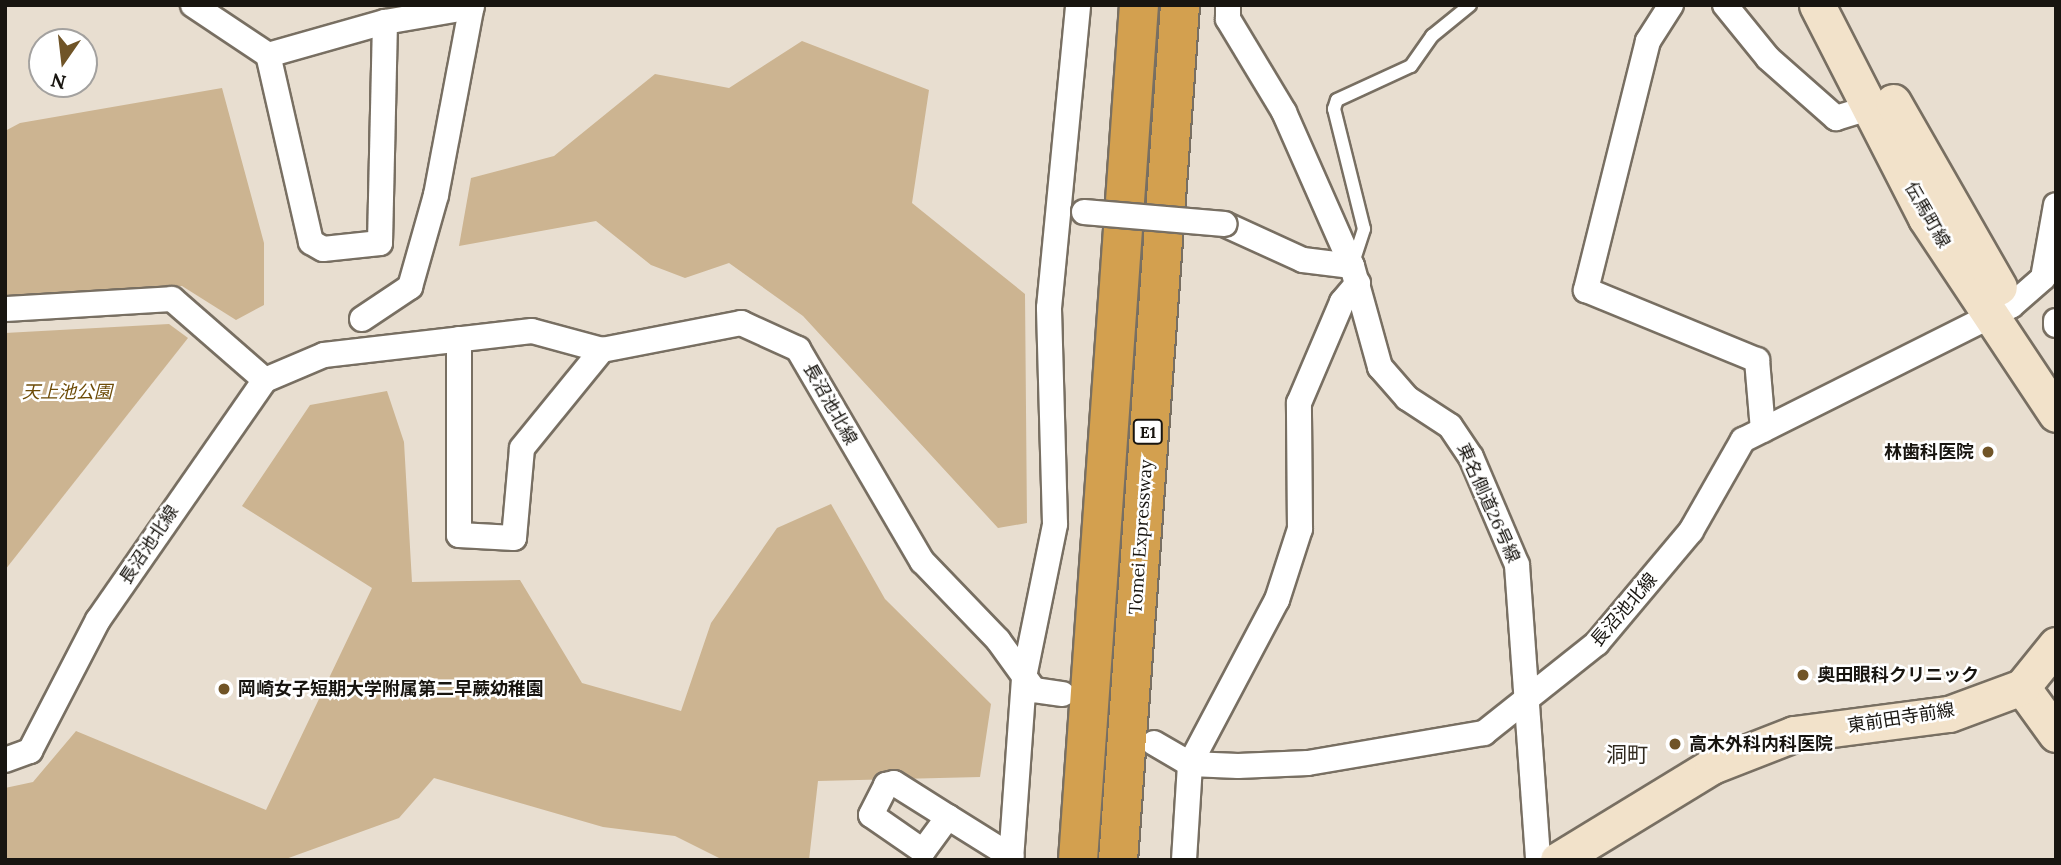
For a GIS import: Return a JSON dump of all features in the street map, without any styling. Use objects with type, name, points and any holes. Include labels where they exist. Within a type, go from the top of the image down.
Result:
[{"type":"highway","name":"E1","points":[[1078,860],[1139,5]]},
{"type":"highway","name":"Tomei Expressway","points":[[1118,860],[1180,5]]},
{"type":"street","points":[[193,5],[268,55],[311,242],[323,248],[380,243],[386,22]]},
{"type":"street","points":[[948,817],[1011,858],[1024,677],[1055,524],[1049,309],[1054,208],[1078,5]]},
{"type":"street","name":"東名側道26号線","points":[[1228,5],[1228,19],[1284,112],[1355,274],[1380,367],[1407,398],[1450,426],[1471,457],[1517,565],[1523,592],[1523,707],[1538,860]]},
{"type":"street","points":[[1671,5],[1648,41],[1586,290],[1757,360],[1763,430]]},
{"type":"street","points":[[1725,5],[1768,58],[1836,118],[1881,105]]},
{"type":"street","name":"伝馬町線","points":[[1817,5],[1881,105],[2001,312],[2056,414]]},
{"type":"street","name":"伝馬町線","points":[[1843,5],[1881,105]]},
{"type":"street","points":[[268,55],[386,22],[472,6],[436,195],[410,287],[362,319]]},
{"type":"street","name":"長沼池北線","points":[[1190,764],[1308,763],[1484,733],[1523,707],[1597,643],[1691,531],[1743,440],[2001,312],[2043,278],[2056,205]]},
{"type":"street","points":[[1054,208],[1224,224],[1303,260],[1355,274],[1299,403],[1300,529],[1277,600],[1190,764],[1184,860]]},
{"type":"street","points":[[5,309],[172,299],[265,380]]},
{"type":"street","name":"伝馬町線","points":[[2001,312],[2056,372]]},
{"type":"street","name":"長沼池北線","points":[[5,761],[30,751],[98,620],[265,380],[324,355],[545,331],[602,350],[741,323],[798,349],[922,561],[1024,677]]},
{"type":"street","points":[[459,339],[459,535],[514,538],[522,448],[602,350]]},
{"type":"street","points":[[2056,645],[2022,687],[2056,734]]},
{"type":"street","points":[[1024,677],[1034,690],[1063,694]]},
{"type":"street","name":"東前田寺前線","points":[[1558,860],[1595,832],[1712,766],[1794,734],[1949,714],[2022,687]]},
{"type":"street","points":[[1154,743],[1190,764]]},
{"type":"lane","points":[[1355,274],[1362,252],[1364,229],[1334,109],[1337,100],[1411,66],[1432,36],[1470,5]]},
{"type":"green space","points":[[802,41],[929,90],[912,203],[1025,294],[1027,523],[998,528],[803,316],[729,263],[685,278],[651,265],[596,221],[459,246],[471,178],[554,156],[655,74],[729,88]]},
{"type":"green space","points":[[222,88],[264,243],[264,305],[236,320],[182,286],[5,296],[5,131],[20,123]]},
{"type":"green space","name":"天上池公園","points":[[169,324],[188,338],[5,570],[5,333]]},
{"type":"green space","points":[[387,391],[404,442],[412,582],[520,580],[582,683],[681,711],[711,623],[777,528],[831,504],[885,599],[991,704],[980,777],[818,781],[809,860],[723,860],[675,836],[603,827],[434,778],[399,818],[283,860],[5,860],[5,788],[33,782],[76,731],[266,810],[372,588],[242,506],[310,405]]},
{"type":"place","name":"林歯科医院","points":[[1988,452]]},
{"type":"place","name":"奥田眼科クリニック","points":[[1803,675]]},
{"type":"place","name":"岡崎女子短期大学附属第二早蕨幼稚園","points":[[224,689]]},
{"type":"place","name":"高木外科内科医院","points":[[1675,744]]},
{"type":"district","name":"洞町","points":[[1627,755]]}]
